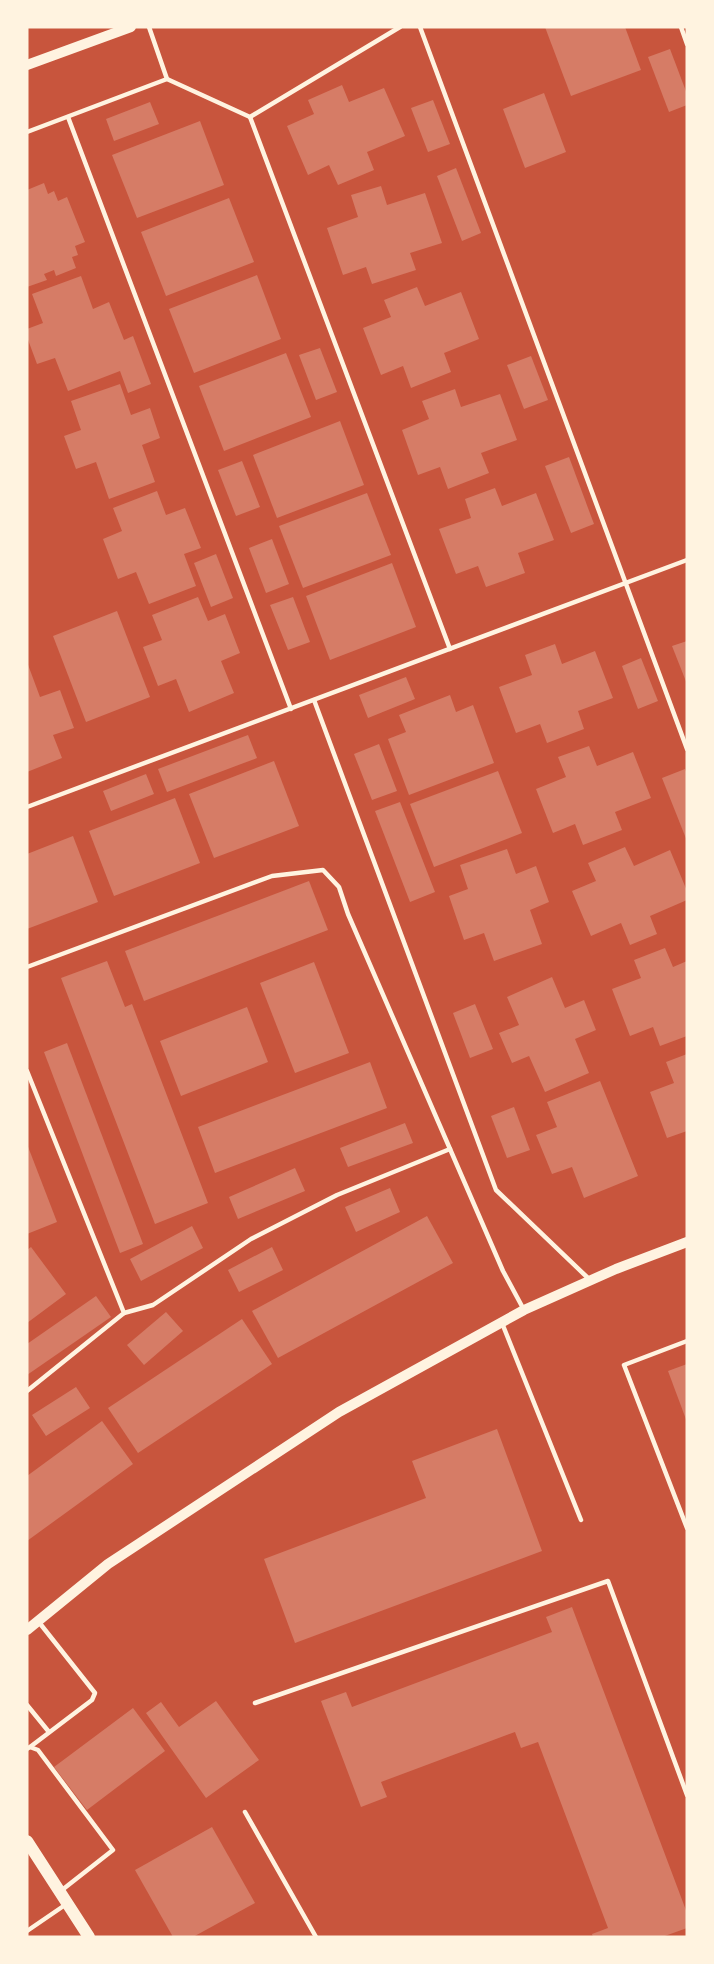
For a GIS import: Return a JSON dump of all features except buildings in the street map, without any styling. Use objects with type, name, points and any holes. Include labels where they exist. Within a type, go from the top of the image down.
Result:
[{"type":"main road","points":[[27,1841],[89,1937]]},
{"type":"street","points":[[27,65],[131,27]]},
{"type":"street","points":[[27,1630],[108,1564],[339,1412],[524,1310],[590,1280],[687,1242]]},
{"type":"lane","points":[[149,27],[167,79]]},
{"type":"lane","points":[[250,117],[400,27]]},
{"type":"lane","points":[[420,27],[687,749]]},
{"type":"lane","points":[[681,27],[687,44]]},
{"type":"lane","points":[[27,132],[167,79],[250,117],[450,649]]},
{"type":"lane","points":[[68,117],[291,708]]},
{"type":"lane","points":[[27,807],[687,560]]},
{"type":"lane","points":[[314,700],[496,1190],[590,1280]]},
{"type":"lane","points":[[27,967],[272,876],[323,870],[339,887],[348,914],[450,1149],[504,1271],[524,1310]]},
{"type":"lane","points":[[27,1071],[124,1313]]},
{"type":"lane","points":[[27,1391],[124,1313],[153,1305],[251,1239],[337,1194],[450,1149]]},
{"type":"lane","points":[[502,1323],[581,1520]]},
{"type":"lane","points":[[687,1341],[624,1365],[687,1528]]},
{"type":"lane","points":[[255,1703],[608,1581],[687,1795]]},
{"type":"lane","points":[[29,1748],[92,1700],[95,1693],[38,1621]]},
{"type":"lane","points":[[27,1705],[49,1732]]},
{"type":"lane","points":[[29,1748],[38,1750],[113,1850],[59,1892]]},
{"type":"lane","points":[[245,1812],[316,1937]]},
{"type":"lane","points":[[27,1931],[68,1904]]}]
